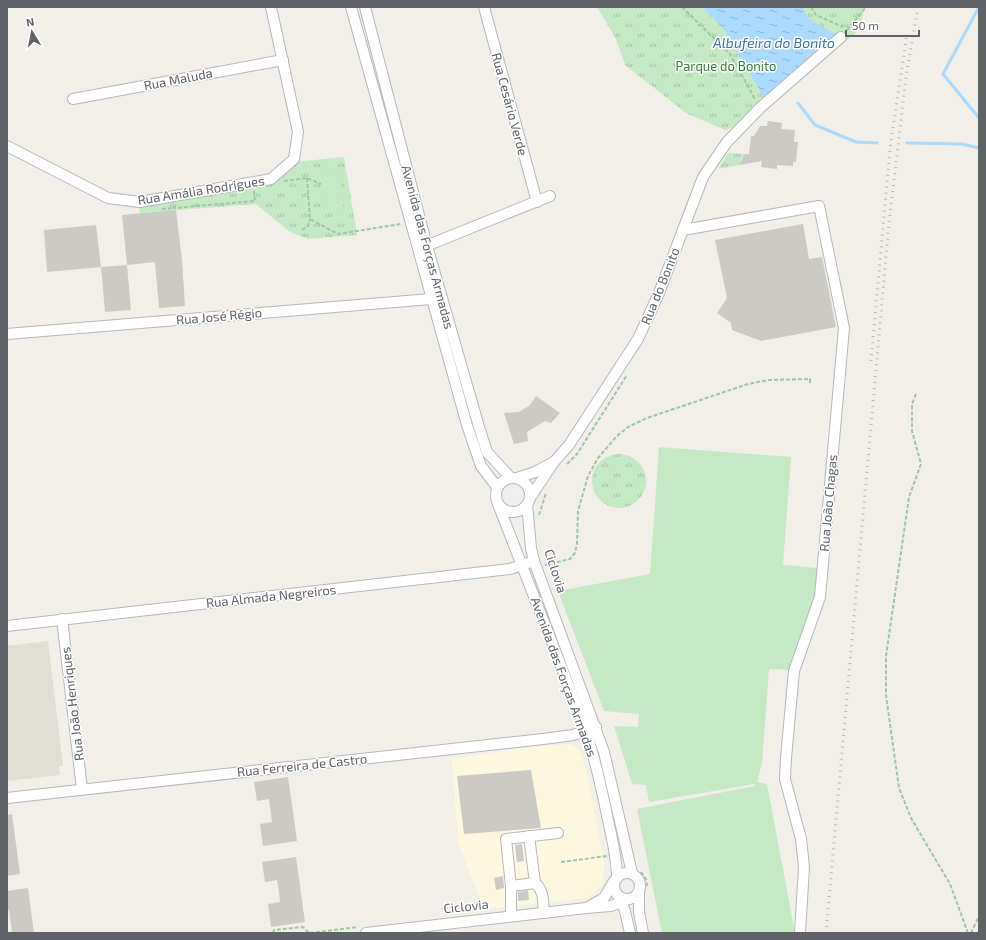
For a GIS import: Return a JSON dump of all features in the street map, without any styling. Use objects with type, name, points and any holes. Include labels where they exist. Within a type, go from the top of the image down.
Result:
[{"type":"street","name":"Rua Amália Rodrigues","points":[[7,146],[108,198],[140,202],[271,179],[294,159],[298,132],[272,7]]},
{"type":"street","name":"Avenida das Forças Armadas","points":[[351,7],[410,222],[422,248],[487,452],[514,478]]},
{"type":"street","name":"Avenida das Forças Armadas","points":[[365,7],[422,248],[431,299],[467,425],[481,466],[497,488]]},
{"type":"street","name":"Rua Cesário Verde","points":[[484,7],[537,202]]},
{"type":"street","name":"Rua do Bonito","points":[[529,501],[554,462],[569,445],[638,339],[703,177],[727,142],[760,108],[844,33]]},
{"type":"street","name":"Rua Maluda","points":[[73,99],[283,60]]},
{"type":"street","points":[[422,248],[550,196]]},
{"type":"street","name":"Rua João Chagas","points":[[683,230],[818,206],[844,328],[820,597],[794,671],[786,758],[785,779],[801,839],[804,867],[800,933]]},
{"type":"street","name":"Rua José Régio","points":[[7,334],[431,299]]},
{"type":"street","name":"Rua do Bonito","points":[[514,478],[535,472],[554,462]]},
{"type":"street","points":[[514,478],[526,483],[529,488],[529,501],[523,508],[513,512],[502,508],[496,499],[497,488],[505,479],[514,478]]},
{"type":"street","name":"Avenida das Forças Armadas","points":[[529,501],[531,548],[539,563],[591,729],[595,762],[613,855],[616,879],[614,890],[623,899],[630,933]]},
{"type":"street","name":"Avenida das Forças Armadas","points":[[498,504],[591,729],[604,752],[635,872],[640,887],[644,891],[639,912],[643,933]]},
{"type":"street","name":"Rua Almada Negreiros","points":[[7,626],[510,569],[523,565],[539,563]]},
{"type":"street","name":"Rua João Henriques","points":[[62,619],[82,789]]},
{"type":"street","name":"Rua Ferreira de Castro","points":[[7,798],[543,739],[573,735],[591,729]]},
{"type":"street","points":[[511,916],[511,886],[506,839],[558,833]]},
{"type":"street","points":[[529,836],[535,883],[542,891],[544,912]]},
{"type":"street","points":[[586,908],[598,903],[604,898],[616,879],[624,873],[635,872]]},
{"type":"street","points":[[511,886],[535,883]]},
{"type":"street","points":[[365,930],[586,908],[599,908],[644,891]]},
{"type":"path","points":[[682,7],[730,54],[760,108]]},
{"type":"path","points":[[811,7],[816,15],[844,33],[866,7]]},
{"type":"path","points":[[271,179],[279,181],[307,178],[321,184]]},
{"type":"path","points":[[302,230],[308,226],[310,219],[307,178]]},
{"type":"path","points":[[174,196],[174,208],[256,201],[253,182]]},
{"type":"path","points":[[310,219],[338,234],[410,222]]},
{"type":"path","points":[[563,468],[577,454],[631,369]]},
{"type":"path","points":[[539,563],[570,560],[575,553],[577,544],[578,510],[588,476],[598,458],[617,436],[628,427],[647,418],[716,394],[755,383],[768,380],[794,378],[810,379],[810,384]]},
{"type":"path","points":[[916,394],[912,404],[912,431],[921,464],[909,497],[886,656],[886,695],[899,788],[911,818],[950,884],[970,933]]},
{"type":"path","points":[[538,517],[546,492]]},
{"type":"path","name":"Ciclovia","points":[[539,563],[546,572]]},
{"type":"path","points":[[561,862],[613,855]]},
{"type":"path","points":[[635,872],[646,879],[644,891]]},
{"type":"path","points":[[970,933],[979,916]]},
{"type":"path","points":[[273,933],[274,930],[303,927],[309,933],[365,930]]},
{"type":"shaded area","points":[[48,641],[63,766],[59,766],[60,775],[7,781],[7,646]]},
{"type":"shaded area","points":[[569,744],[579,749],[586,769],[604,862],[603,884],[588,898],[483,909],[458,841],[452,759],[521,748]]},
{"type":"green space","name":"Parque do Bonito","points":[[597,7],[864,7],[860,29],[755,120],[725,130],[686,113],[625,65],[616,39]]},
{"type":"green space","points":[[728,153],[745,154],[739,165],[718,169]]},
{"type":"green space","points":[[344,157],[357,235],[308,239],[290,232],[256,204],[140,213],[138,205],[268,183],[294,162]]},
{"type":"green space","points":[[340,171],[344,211],[323,213],[321,173]]},
{"type":"green space","points":[[659,447],[791,457],[783,565],[817,568],[816,605],[792,670],[769,669],[762,763],[757,782],[767,784],[795,933],[662,933],[637,809],[755,786],[754,784],[649,802],[646,785],[632,784],[614,726],[638,727],[639,714],[604,711],[558,591],[650,574]]},
{"type":"green space","points":[[614,454],[624,454],[634,458],[642,466],[646,476],[646,486],[642,496],[634,504],[624,508],[614,508],[604,504],[596,496],[592,486],[592,476],[596,466],[604,458]]},
{"type":"water","name":"Albufeira do Bonito","points":[[703,7],[802,7],[809,19],[836,35],[765,100],[726,32]]},
{"type":"building","points":[[768,121],[782,123],[781,129],[795,130],[794,142],[798,142],[796,162],[793,162],[793,166],[777,165],[777,169],[761,167],[762,161],[739,165],[745,154],[749,154],[751,136],[754,136],[760,126],[767,126]]},
{"type":"building","points":[[176,210],[182,260],[185,306],[159,308],[155,262],[127,265],[122,215]]},
{"type":"building","points":[[803,224],[809,259],[822,257],[836,327],[761,341],[732,330],[731,323],[717,313],[727,298],[715,240]]},
{"type":"building","points":[[96,225],[101,267],[47,272],[44,230]]},
{"type":"building","points":[[127,265],[131,310],[105,312],[101,267]]},
{"type":"building","points":[[536,396],[560,413],[551,423],[545,421],[527,432],[528,441],[514,444],[504,413],[519,412],[530,405]]},
{"type":"building","points":[[531,770],[541,828],[464,834],[457,776]]},
{"type":"building","points":[[288,777],[297,841],[263,846],[260,824],[272,822],[269,799],[257,801],[254,782]]},
{"type":"building","points":[[12,814],[20,874],[7,876],[7,815]]},
{"type":"building","points":[[522,844],[524,861],[517,862],[515,845]]},
{"type":"building","points":[[296,857],[305,922],[271,927],[268,904],[280,902],[279,892],[277,880],[265,882],[262,862]]},
{"type":"building","points":[[503,876],[504,888],[496,890],[494,878]]},
{"type":"building","points":[[28,888],[34,933],[12,933],[9,910],[7,910],[7,891]]},
{"type":"building","points":[[528,890],[529,900],[518,901],[518,892]]},
{"type":"waterway","points":[[979,7],[943,74],[979,118]]},
{"type":"waterway","points":[[798,103],[815,125],[856,142],[877,143]]},
{"type":"waterway","points":[[907,143],[962,144],[979,148]]},
{"type":"railway","points":[[826,933],[889,223],[906,77],[918,7]]},
{"type":"railway","points":[[871,361],[890,149],[907,33]]}]
